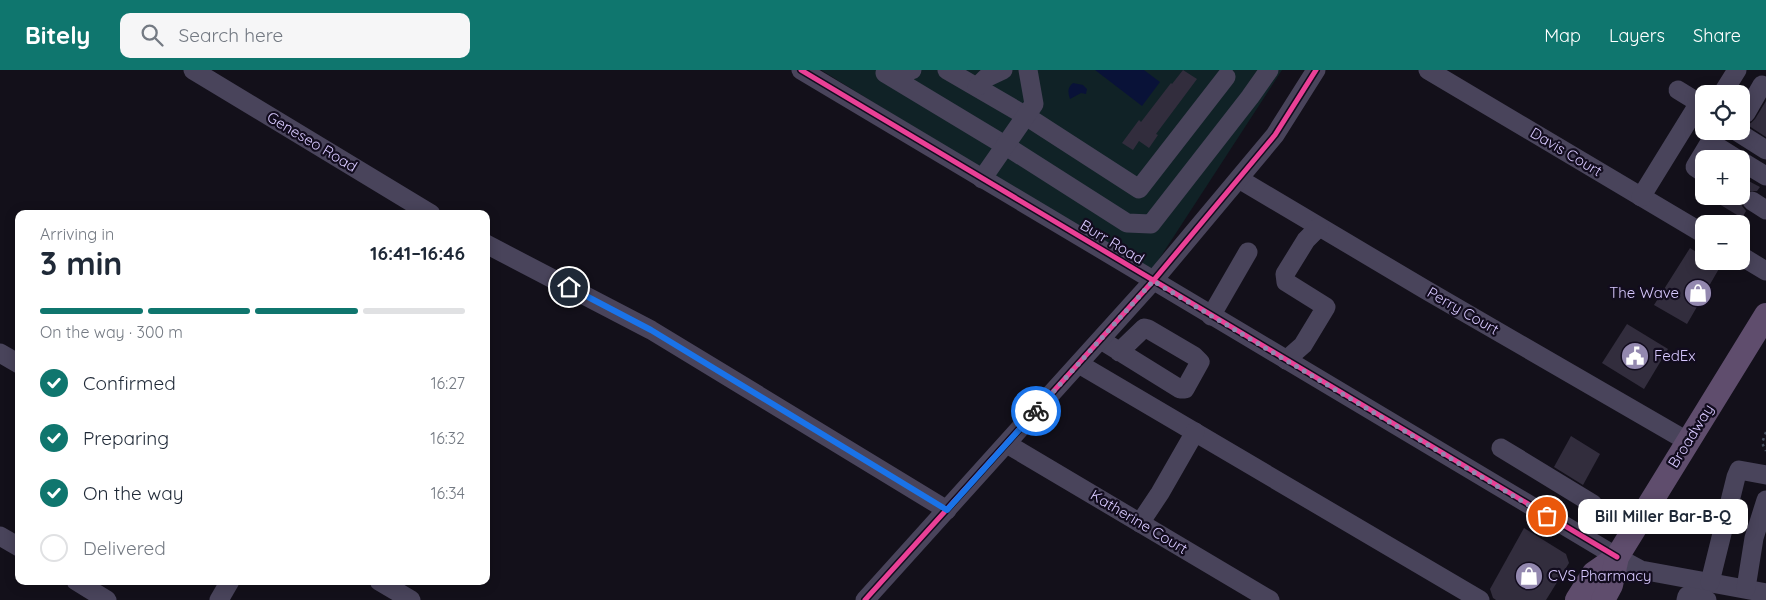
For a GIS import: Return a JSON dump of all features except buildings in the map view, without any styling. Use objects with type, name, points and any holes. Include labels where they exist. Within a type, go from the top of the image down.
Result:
[{"type":"main road","name":"Broadway","points":[[1603,600],[1611,586],[1616,557],[1766,315]]},
{"type":"main road","name":"Broadway","points":[[1576,600],[1594,573],[1616,557]]},
{"type":"street","name":"Geneseo Road","points":[[193,70],[423,210]]},
{"type":"street","name":"Burr Road","points":[[802,70],[1616,557],[1641,570],[1708,591]]},
{"type":"street","points":[[912,70],[886,73],[1127,223],[1151,224],[1269,70]]},
{"type":"street","points":[[947,70],[1026,116],[1139,189],[1164,208]]},
{"type":"street","points":[[977,88],[986,78],[1002,70]]},
{"type":"street","points":[[982,179],[1034,104],[1028,70]]},
{"type":"street","points":[[865,600],[1153,281],[1275,135],[1316,70]]},
{"type":"street","name":"Davis Court","points":[[1428,70],[1695,229]]},
{"type":"street","points":[[1727,85],[1735,71]]},
{"type":"street","points":[[1139,189],[1226,73],[1250,97]]},
{"type":"street","points":[[1750,106],[1762,85]]},
{"type":"street","points":[[1678,90],[1695,101]]},
{"type":"street","points":[[1642,197],[1695,116]]},
{"type":"street","points":[[1750,140],[1766,150]]},
{"type":"street","points":[[1705,150],[1710,142],[1723,150]]},
{"type":"street","points":[[1750,166],[1766,176]]},
{"type":"street","name":"Perry Court","points":[[1239,179],[1687,441]]},
{"type":"street","points":[[1286,360],[1303,345],[1326,308],[1286,282],[1285,274],[1306,240],[1319,227]]},
{"type":"street","points":[[490,246],[651,330],[947,510]]},
{"type":"street","points":[[1211,316],[1248,252]]},
{"type":"street","points":[[1750,261],[1766,271]]},
{"type":"street","points":[[1100,340],[1119,352]]},
{"type":"street","points":[[0,353],[15,362]]},
{"type":"street","points":[[1079,364],[1480,600]]},
{"type":"street","points":[[1140,523],[1160,493],[1195,432]]},
{"type":"street","name":"Katherine Court","points":[[1007,444],[1270,600]]},
{"type":"street","points":[[1501,448],[1593,504]]},
{"type":"street","points":[[1708,591],[1739,470],[1766,475]]},
{"type":"street","points":[[1746,588],[1754,538],[1766,500]]},
{"type":"street","points":[[0,536],[15,545]]},
{"type":"street","points":[[83,585],[107,600]]},
{"type":"street","points":[[219,600],[228,585]]},
{"type":"street","points":[[386,585],[411,600]]},
{"type":"street","points":[[1686,598],[1708,591],[1746,588],[1766,593]]},
{"type":"path","points":[[1766,432],[1762,443],[1766,451]]},
{"type":"shaded area","points":[[821,70],[1282,70],[1150,273]]},
{"type":"water","points":[[1095,70],[1144,70],[1160,82],[1142,106]]},
{"type":"water","points":[[1073,83],[1083,85],[1087,89],[1086,94],[1081,93],[1070,99],[1068,90]]},
{"type":"cycle path","points":[[801,70],[1617,557]]},
{"type":"cycle path","points":[[865,600],[1153,281],[1275,135],[1316,70]]},
{"type":"way so far","points":[[1036,411],[1153,281],[1547,516]]},
{"type":"place","name":"The Wave","points":[[1698,293]]},
{"type":"place","name":"FedEx","points":[[1635,356]]},
{"type":"place","name":"Bill Miller Bar-B-Q","points":[[1547,516]]},
{"type":"place","name":"CVS Pharmacy","points":[[1529,576]]},
{"type":"route","points":[[569,287],[651,330],[947,510],[1036,411]]}]
